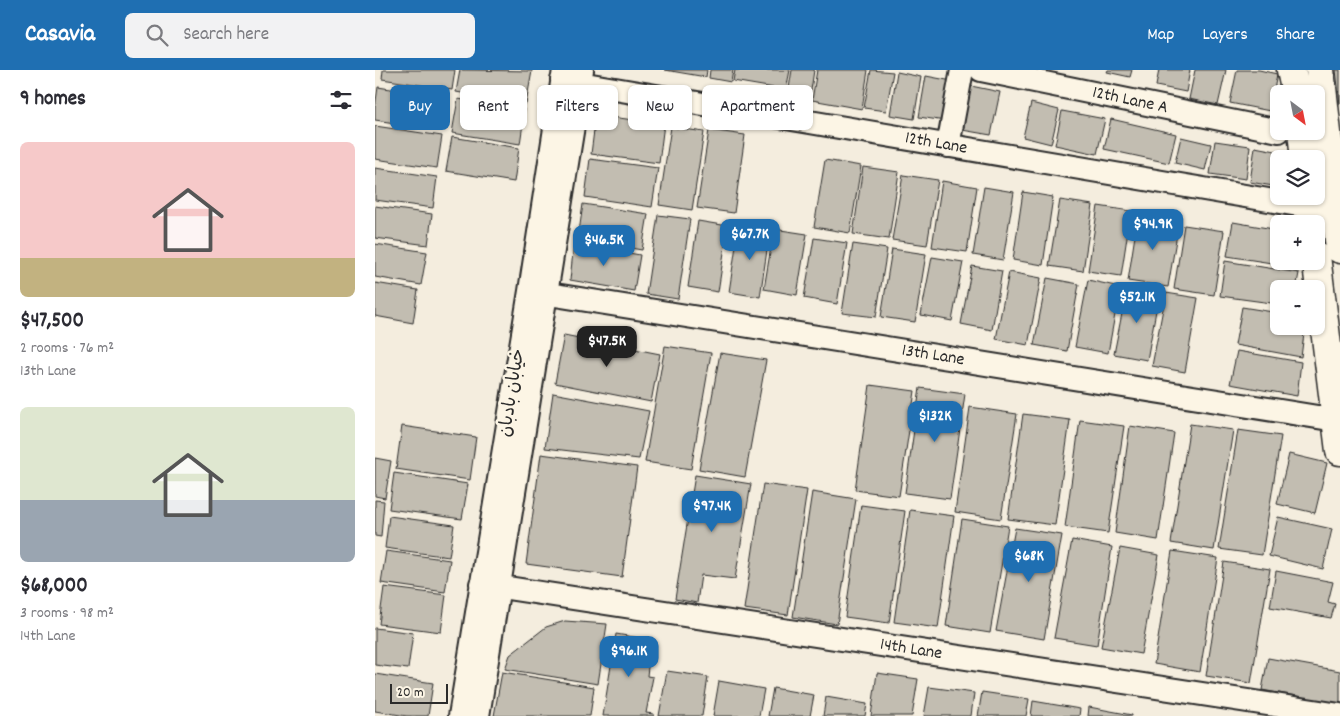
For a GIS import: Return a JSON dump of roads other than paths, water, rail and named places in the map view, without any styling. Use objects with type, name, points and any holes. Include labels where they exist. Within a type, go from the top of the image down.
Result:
[{"type":"street","points":[[948,146],[962,70]]},
{"type":"street","name":"12th Lane A","points":[[981,70],[1270,133]]},
{"type":"street","points":[[1291,70],[1294,85]]},
{"type":"street","points":[[1320,70],[1340,249]]},
{"type":"street","name":"12th Lane","points":[[572,76],[948,146],[1311,209]]},
{"type":"street","name":"خیابان بادبان","points":[[478,716],[490,586],[572,76]]},
{"type":"street","points":[[1318,270],[1340,451]]},
{"type":"street","name":"13th Lane","points":[[537,292],[1336,420]]},
{"type":"street","name":"خیابان بادبان","points":[[459,716],[490,586]]},
{"type":"street","name":"14th Lane","points":[[490,586],[1340,715]]}]
